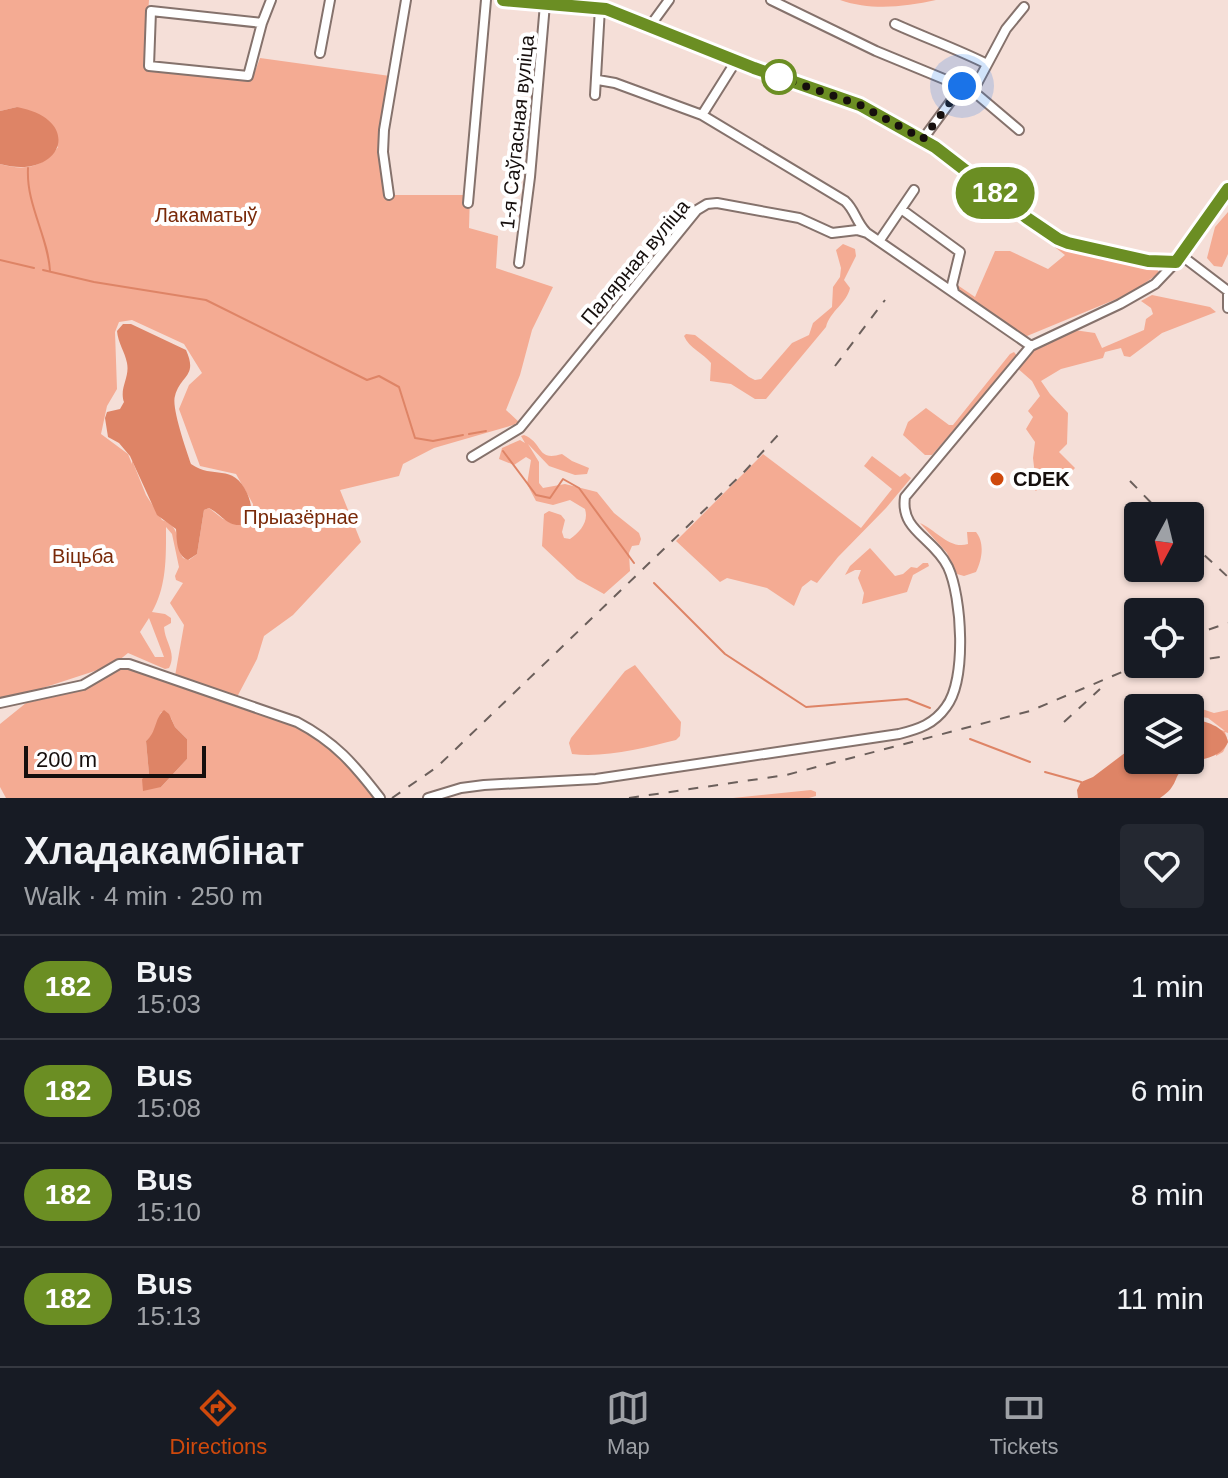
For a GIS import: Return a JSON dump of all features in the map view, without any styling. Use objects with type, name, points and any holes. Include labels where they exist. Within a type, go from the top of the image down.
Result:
[{"type":"street","points":[[262,23],[151,11],[149,66],[248,76],[271,0]]},
{"type":"street","points":[[320,53],[330,0]]},
{"type":"street","points":[[389,195],[383,152],[384,130],[406,0]]},
{"type":"street","points":[[468,203],[486,0]]},
{"type":"street","points":[[503,0],[600,8],[860,105],[923,139],[1058,239],[1148,261],[1179,259],[1228,292],[1228,308]]},
{"type":"street","points":[[650,26],[669,0]]},
{"type":"street","points":[[771,0],[876,51],[973,91],[1019,130]]},
{"type":"street","name":"1-я Саўгасная вуліца","points":[[519,263],[545,4]]},
{"type":"street","points":[[973,91],[1006,29],[1024,7]]},
{"type":"street","points":[[595,95],[600,8]]},
{"type":"street","points":[[895,24],[987,64]]},
{"type":"street","points":[[702,115],[736,61]]},
{"type":"street","name":"Палярная вуліца","points":[[598,80],[615,83],[702,115],[841,197],[853,209],[859,225],[867,233]]},
{"type":"street","points":[[923,139],[962,86]]},
{"type":"street","points":[[428,798],[461,788],[596,779],[899,734],[927,726],[947,707],[956,683],[957,599],[945,562],[907,521],[903,512],[905,497],[1031,346],[1157,283],[1179,259],[1228,189]]},
{"type":"street","points":[[880,240],[914,190]]},
{"type":"street","name":"Палярная вуліца","points":[[472,457],[520,428],[701,207],[717,203],[799,218],[832,233],[857,230],[867,233],[1031,346]]},
{"type":"street","points":[[901,209],[960,252],[952,285],[954,293]]},
{"type":"street","points":[[0,703],[83,685],[119,664],[145,668],[297,722],[328,738],[380,798]]},
{"type":"green space","points":[[0,0],[149,0],[144,64],[152,69],[253,77],[260,58],[390,76],[379,139],[384,195],[470,195],[469,228],[498,236],[496,268],[553,287],[532,330],[520,375],[506,410],[520,423],[434,448],[403,464],[399,476],[340,490],[361,542],[293,615],[264,636],[257,659],[237,697],[175,676],[184,625],[170,603],[183,583],[176,580],[179,567],[172,534],[166,527],[163,581],[152,612],[171,618],[171,623],[164,627],[171,652],[169,668],[128,653],[113,665],[0,702],[0,164],[32,166],[46,160],[58,147],[17,107],[0,111]],"holes":[[[132,320],[184,344],[202,373],[189,385],[179,409],[200,466],[236,474],[253,504],[253,513],[246,524],[223,519],[209,508],[204,510],[197,554],[189,560],[183,558],[173,526],[162,520],[146,495],[128,454],[101,434],[107,406],[117,389],[115,332],[119,322]],[[149,618],[164,657],[155,657],[140,632]]]},
{"type":"green space","points":[[840,0],[936,0],[888,7],[864,6]]},
{"type":"green space","points":[[1228,212],[1228,254],[1222,267],[1214,266],[1207,258],[1215,227]]},
{"type":"green space","points":[[843,244],[855,249],[856,256],[844,280],[850,288],[848,293],[826,327],[766,399],[755,399],[731,384],[710,381],[711,363],[684,336],[695,335],[749,377],[761,379],[792,343],[809,335],[813,323],[832,307],[833,287],[840,277],[841,268],[836,250]]},
{"type":"green space","points":[[1052,245],[1157,267],[1159,273],[1131,293],[1027,336],[955,290],[953,282],[975,297],[995,251],[1010,251],[1048,269],[1065,255]]},
{"type":"green space","points":[[1152,295],[1210,307],[1216,312],[1162,333],[1130,357],[1124,356],[1121,348],[1105,352],[1103,358],[1061,369],[1041,381],[1068,413],[1067,444],[1059,452],[1075,468],[1057,487],[1047,479],[1036,491],[1029,484],[1035,475],[1035,442],[1026,429],[1033,417],[1028,411],[1040,396],[1032,381],[1015,366],[1032,350],[1074,330],[1095,333],[1102,348],[1144,330],[1146,319],[1153,314],[1151,308],[1141,301]]},
{"type":"green space","points":[[1014,352],[1018,357],[932,455],[925,455],[903,435],[908,422],[926,408],[953,425]]},
{"type":"green space","points":[[521,436],[535,442],[544,454],[562,454],[589,468],[587,474],[575,475],[549,466],[528,444],[539,462],[539,483],[543,488],[565,484],[597,492],[614,513],[639,533],[639,545],[632,546],[629,553],[630,571],[604,594],[577,579],[542,546],[544,514],[549,511],[561,515],[565,520],[564,538],[570,539],[583,526],[586,514],[585,509],[570,500],[553,505],[536,501],[527,484],[531,460],[526,457],[514,465],[499,459],[502,448],[520,440],[525,443]]},
{"type":"green space","points":[[763,454],[861,528],[892,489],[864,466],[872,456],[900,477],[905,473],[911,478],[817,583],[811,580],[802,587],[794,606],[767,588],[727,578],[720,582],[676,541]]},
{"type":"green space","points":[[920,523],[961,545],[968,544],[967,532],[976,532],[982,552],[976,572],[964,576],[957,574],[947,553]]},
{"type":"green space","points":[[870,548],[895,576],[923,563],[929,566],[913,575],[907,592],[862,604],[864,593],[858,578],[861,570],[845,575],[850,566]]},
{"type":"green space","points":[[635,665],[681,722],[680,736],[676,740],[624,752],[572,754],[571,738],[625,671]]},
{"type":"green space","points":[[120,667],[129,667],[288,722],[321,737],[344,757],[376,798],[6,798],[0,787],[0,724],[26,703],[76,692]],"holes":[[[161,712],[171,718],[187,739],[187,759],[161,787],[143,776],[149,774],[146,741],[154,734]]]},
{"type":"green space","points":[[1204,710],[1214,713],[1228,710],[1228,733],[1225,732],[1228,742],[1223,752],[1216,756],[1217,729],[1225,731],[1204,717]]},
{"type":"green space","points":[[816,792],[816,796],[733,798]]},
{"type":"shaded area","points":[[17,107],[39,114],[52,124],[58,135],[57,147],[50,157],[38,164],[21,167],[0,164],[0,111]]},
{"type":"shaded area","points":[[123,324],[131,324],[186,350],[189,371],[174,402],[191,464],[199,469],[229,474],[241,484],[250,502],[251,513],[246,524],[235,525],[209,508],[204,510],[197,554],[188,560],[179,551],[176,529],[157,515],[130,456],[119,443],[108,437],[107,412],[120,409],[124,402],[127,363],[117,331]]},
{"type":"shaded area","points":[[164,710],[187,739],[187,759],[161,787],[143,791],[142,779],[149,774],[146,741]]},
{"type":"shaded area","points":[[1204,722],[1219,728],[1228,742],[1214,755],[1204,759]]},
{"type":"shaded area","points":[[1124,754],[1124,774],[1178,774],[1170,789],[1160,798],[1078,798],[1077,790],[1081,782],[1093,777]]},
{"type":"waterway","points":[[28,168],[30,195],[50,271]]},
{"type":"waterway","points":[[0,260],[34,268]]},
{"type":"waterway","points":[[43,270],[94,282],[206,300],[367,380],[379,376],[399,387],[415,438],[433,441],[463,435]]},
{"type":"waterway","points":[[469,434],[486,431]]},
{"type":"waterway","points":[[503,451],[536,495],[550,498],[563,479],[579,488],[634,563]]},
{"type":"waterway","points":[[654,583],[725,654],[806,707],[907,699],[930,708]]},
{"type":"waterway","points":[[970,739],[1030,762]]},
{"type":"waterway","points":[[1045,772],[1081,782]]},
{"type":"railway","points":[[835,366],[885,300]]},
{"type":"railway","points":[[392,798],[437,767],[745,471],[778,435]]},
{"type":"railway","points":[[1130,481],[1150,502]]},
{"type":"railway","points":[[1204,555],[1228,577]]},
{"type":"railway","points":[[1204,631],[1228,623]]},
{"type":"railway","points":[[1204,659],[1228,656]]},
{"type":"railway","points":[[629,798],[786,775],[1030,711],[1124,671]]},
{"type":"railway","points":[[1064,722],[1100,689]]},
{"type":"bus line","name":"182","points":[[503,0],[606,9],[692,45],[860,105],[935,147],[1027,218],[1068,243],[1148,261],[1176,262],[1228,189]]},
{"type":"place","name":"CDEK","points":[[997,479]]},
{"type":"route","points":[[779,77],[860,105],[923,139],[962,86]]},
{"type":"park label","name":"Лакаматыў","points":[[206,215]]},
{"type":"park label","name":"Прыазёрнае","points":[[301,517]]},
{"type":"park label","name":"Віцьба","points":[[83,556]]}]
